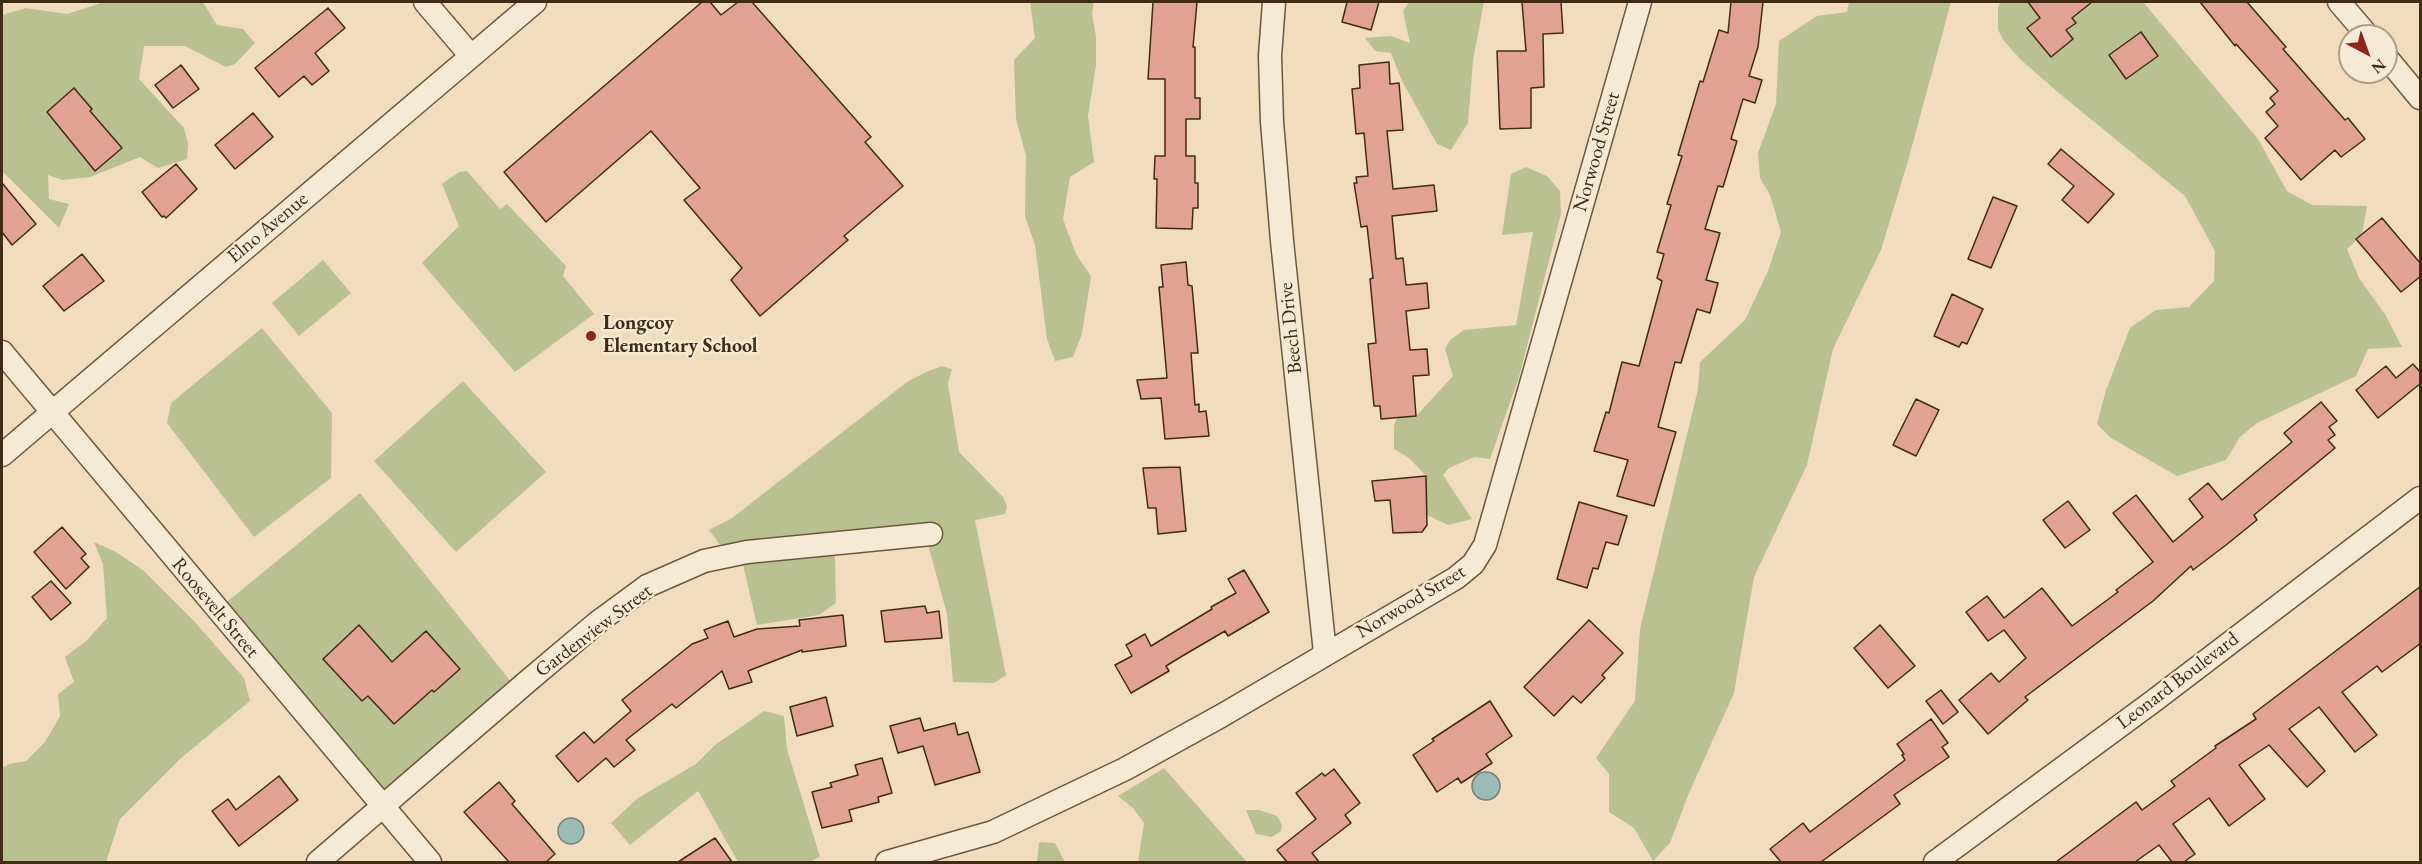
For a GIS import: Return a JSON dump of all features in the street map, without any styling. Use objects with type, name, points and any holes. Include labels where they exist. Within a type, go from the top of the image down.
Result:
[{"type":"street","points":[[425,2],[471,56]]},
{"type":"street","name":"Elno Avenue","points":[[2,455],[535,2]]},
{"type":"street","name":"Beech Drive","points":[[1274,2],[1270,56],[1272,122],[1282,245],[1325,653]]},
{"type":"street","name":"Norwood Street","points":[[887,862],[993,832],[1031,815],[1178,740],[1456,578],[1473,564],[1485,545],[1640,2]]},
{"type":"street","points":[[2339,2],[2358,24]]},
{"type":"street","points":[[2398,71],[2421,98]]},
{"type":"street","name":"Roosevelt Street","points":[[2,352],[382,808],[430,862]]},
{"type":"street","name":"Leonard Boulevard","points":[[1936,862],[2421,498]]},
{"type":"street","name":"Gardenview Street","points":[[318,862],[544,667],[598,622],[647,586],[704,561],[747,552],[931,534]]},
{"type":"green space","points":[[104,2],[203,2],[217,25],[243,29],[255,43],[235,64],[226,67],[185,46],[144,46],[139,79],[184,128],[188,144],[187,159],[158,168],[140,157],[90,177],[63,180],[48,175],[49,199],[69,204],[59,228],[2,171],[2,15],[26,8],[67,14]]},
{"type":"green space","points":[[1030,2],[1094,2],[1092,13],[1096,37],[1096,65],[1088,116],[1094,162],[1070,177],[1063,219],[1076,254],[1091,276],[1082,334],[1073,357],[1055,361],[1047,339],[1035,245],[1025,216],[1026,156],[1016,119],[1014,60],[1035,38]]},
{"type":"green space","points":[[1409,2],[1484,2],[1473,60],[1468,123],[1451,150],[1437,144],[1402,81],[1391,53],[1375,51],[1365,38],[1391,36],[1410,43],[1403,11]]},
{"type":"green space","points":[[1849,2],[1951,2],[1908,161],[1881,250],[1833,349],[1807,465],[1754,577],[1734,693],[1689,793],[1670,843],[1653,861],[1634,828],[1609,812],[1609,774],[1596,758],[1635,701],[1640,629],[1698,389],[1700,362],[1745,320],[1768,271],[1781,232],[1770,195],[1760,178],[1758,153],[1776,104],[1779,41],[1817,16],[1847,12]]},
{"type":"green space","points":[[2000,2],[2143,2],[2258,139],[2287,191],[2312,205],[2367,206],[2362,235],[2347,249],[2359,278],[2386,316],[2402,347],[2368,349],[2356,376],[2257,423],[2240,437],[2226,460],[2177,476],[2111,438],[2097,424],[2106,390],[2130,328],[2156,310],[2189,307],[2214,281],[2215,251],[2185,196],[2060,94],[2021,60],[2004,41],[1998,30]]},
{"type":"green space","points":[[1526,167],[1547,176],[1560,191],[1561,214],[1519,377],[1490,459],[1474,457],[1449,468],[1443,475],[1472,519],[1448,525],[1427,515],[1426,476],[1409,458],[1394,449],[1394,426],[1397,418],[1416,416],[1453,376],[1445,349],[1450,340],[1464,330],[1516,325],[1533,232],[1502,235],[1511,174]]},
{"type":"green space","points":[[467,171],[500,209],[507,204],[566,266],[563,276],[594,314],[515,372],[422,263],[459,226],[442,184],[459,172]]},
{"type":"green space","points":[[323,260],[351,293],[299,336],[272,303]]},
{"type":"green space","points":[[262,328],[332,413],[331,478],[254,537],[167,423],[171,403]]},
{"type":"green space","points":[[942,366],[952,369],[948,384],[959,452],[1003,497],[1007,506],[1005,514],[975,520],[1006,675],[994,683],[953,682],[947,614],[924,530],[809,539],[835,557],[836,603],[819,615],[757,625],[739,547],[723,549],[709,530],[732,518],[907,382]]},
{"type":"green space","points":[[463,381],[546,472],[456,552],[374,461]]},
{"type":"green space","points":[[360,493],[512,683],[377,800],[217,610]]},
{"type":"green space","points":[[94,542],[116,552],[144,571],[194,621],[244,678],[250,701],[180,759],[120,819],[106,862],[2,862],[2,768],[9,764],[26,761],[45,742],[60,716],[58,694],[74,682],[65,657],[86,641],[107,618],[103,564]]},
{"type":"green space","points":[[764,711],[784,716],[787,749],[820,857],[809,862],[738,862],[698,791],[630,845],[611,823],[638,798],[696,764],[715,745]]},
{"type":"green space","points":[[1164,768],[1247,862],[1138,862],[1144,823],[1133,808],[1118,796]]},
{"type":"green space","points":[[1246,810],[1259,810],[1277,816],[1282,825],[1281,831],[1272,837],[1256,834]]},
{"type":"green space","points":[[1039,842],[1055,843],[1065,862],[1037,862]]},
{"type":"water","points":[[1486,772],[1496,776],[1500,786],[1496,796],[1486,800],[1476,796],[1472,786],[1476,776]]},
{"type":"water","points":[[571,818],[580,822],[584,831],[580,840],[571,844],[562,840],[558,831],[562,822]]},
{"type":"building","name":"Longcoy Elementary School","points":[[702,2],[710,2],[721,15],[738,2],[752,2],[871,137],[865,142],[903,186],[844,236],[848,240],[760,316],[731,280],[742,268],[684,200],[700,188],[651,131],[546,222],[504,172]]},
{"type":"building","points":[[1153,2],[1197,2],[1193,47],[1195,47],[1195,98],[1200,98],[1200,119],[1186,119],[1186,156],[1195,156],[1195,183],[1198,183],[1198,208],[1193,208],[1192,229],[1156,228],[1155,156],[1165,156],[1165,79],[1148,79]]},
{"type":"building","points":[[1347,2],[1379,2],[1371,30],[1342,22]]},
{"type":"building","points":[[1522,2],[1561,2],[1563,33],[1543,34],[1544,87],[1531,88],[1531,128],[1500,129],[1497,51],[1526,51]]},
{"type":"building","points":[[1731,2],[1763,2],[1758,47],[1749,76],[1762,80],[1755,103],[1743,99],[1731,139],[1737,141],[1723,187],[1718,186],[1705,229],[1720,233],[1706,280],[1718,283],[1710,313],[1697,309],[1681,363],[1675,362],[1658,427],[1676,432],[1654,506],[1617,496],[1628,460],[1594,451],[1606,412],[1609,413],[1622,362],[1639,366],[1662,281],[1657,278],[1664,254],[1657,252],[1671,205],[1667,204],[1682,156],[1678,155],[1700,81],[1703,82],[1719,30],[1728,33]]},
{"type":"building","points":[[2028,2],[2092,2],[2072,18],[2076,23],[2066,30],[2073,39],[2051,57],[2027,28],[2040,18]]},
{"type":"building","points":[[2200,2],[2247,2],[2286,47],[2283,49],[2345,120],[2348,118],[2365,139],[2341,157],[2335,150],[2301,180],[2265,138],[2278,126],[2266,112],[2275,104],[2270,98],[2278,91],[2236,44],[2235,46]]},
{"type":"building","points":[[328,8],[345,28],[315,53],[329,71],[312,85],[304,76],[279,97],[255,68]]},
{"type":"building","points":[[2141,32],[2158,56],[2126,79],[2109,55]]},
{"type":"building","points":[[1389,62],[1390,84],[1399,83],[1403,130],[1387,131],[1393,189],[1434,185],[1437,211],[1392,216],[1396,259],[1403,258],[1406,285],[1427,283],[1429,308],[1406,311],[1410,350],[1427,349],[1429,375],[1413,376],[1416,416],[1381,419],[1380,406],[1374,406],[1368,344],[1376,343],[1370,279],[1373,278],[1367,226],[1361,227],[1354,183],[1357,183],[1356,177],[1368,176],[1364,133],[1356,134],[1352,89],[1360,88],[1359,65]]},
{"type":"building","points":[[181,65],[199,89],[173,108],[155,85]]},
{"type":"building","points":[[74,88],[92,109],[90,111],[122,148],[95,171],[47,112]]},
{"type":"building","points":[[253,113],[273,137],[235,169],[215,145]]},
{"type":"building","points":[[2061,149],[2114,194],[2088,223],[2062,200],[2074,186],[2048,164]]},
{"type":"building","points":[[176,164],[197,189],[166,218],[162,217],[142,192]]},
{"type":"building","points":[[2,183],[36,224],[12,245],[2,232]]},
{"type":"building","points":[[1993,197],[2017,206],[1991,268],[1968,259]]},
{"type":"building","points":[[2382,218],[2421,264],[2421,276],[2401,292],[2356,239]]},
{"type":"building","points":[[82,254],[104,281],[64,311],[43,286]]},
{"type":"building","points":[[1186,262],[1188,285],[1192,286],[1198,353],[1191,353],[1195,405],[1199,404],[1199,412],[1206,411],[1209,436],[1165,439],[1161,398],[1141,399],[1137,380],[1167,378],[1159,287],[1163,287],[1161,265]]},
{"type":"building","points":[[1952,294],[1983,309],[1967,344],[1962,342],[1959,347],[1934,336]]},
{"type":"building","points":[[2413,364],[2421,373],[2421,383],[2378,418],[2356,390],[2386,366],[2396,378]]},
{"type":"building","points":[[1916,399],[1939,410],[1916,456],[1893,445]]},
{"type":"building","points":[[2321,402],[2337,421],[2329,427],[2335,435],[2328,440],[2335,448],[2254,515],[2257,520],[2193,570],[2191,566],[2153,601],[2025,697],[2028,700],[1988,734],[1959,700],[1991,673],[1999,682],[2026,658],[2004,630],[1988,641],[1966,612],[1987,596],[2004,618],[2042,588],[2072,626],[2118,592],[2116,590],[2153,562],[2113,513],[2136,495],[2173,542],[2203,517],[2189,499],[2208,483],[2222,500],[2292,442],[2284,433]]},
{"type":"building","points":[[1180,467],[1186,531],[1158,534],[1156,508],[1148,508],[1143,468]]},
{"type":"building","points":[[1426,476],[1427,525],[1422,532],[1393,533],[1390,500],[1375,501],[1372,481]]},
{"type":"building","points":[[2068,501],[2090,530],[2065,548],[2043,520]]},
{"type":"building","points":[[1579,502],[1627,516],[1618,545],[1606,542],[1598,569],[1593,568],[1587,588],[1557,579]]},
{"type":"building","points":[[62,527],[86,554],[81,558],[89,567],[66,589],[34,552]]},
{"type":"building","points":[[1244,570],[1269,612],[1228,636],[1225,631],[1184,655],[1166,666],[1169,671],[1131,693],[1115,665],[1132,656],[1126,645],[1145,634],[1151,646],[1212,609],[1211,607],[1236,593],[1228,579]]},
{"type":"building","points":[[51,581],[71,603],[51,620],[32,597]]},
{"type":"building","points":[[2421,586],[2421,643],[2382,672],[2377,666],[2342,692],[2377,735],[2355,752],[2319,707],[2289,729],[2325,771],[2307,787],[2269,745],[2239,765],[2265,799],[2229,826],[2209,798],[2173,824],[2195,854],[2184,862],[2172,862],[2159,845],[2135,862],[2056,862],[2136,802],[2142,810],[2175,786],[2171,781],[2216,748],[2215,746],[2256,719],[2253,714]]},
{"type":"building","points":[[925,606],[927,613],[939,611],[942,638],[885,642],[881,611]]},
{"type":"building","points":[[843,615],[846,646],[802,652],[802,650],[748,671],[752,682],[729,689],[722,671],[676,708],[672,704],[626,740],[635,750],[614,767],[606,758],[578,782],[556,756],[584,732],[594,743],[631,711],[622,700],[692,644],[708,638],[704,630],[728,621],[734,637],[757,629],[800,626],[799,620]]},
{"type":"building","points":[[1589,620],[1623,653],[1602,675],[1605,678],[1581,703],[1573,696],[1554,716],[1524,687]]},
{"type":"building","points":[[359,625],[392,662],[426,631],[460,669],[394,724],[368,696],[362,701],[323,659]]},
{"type":"building","points":[[1880,625],[1915,666],[1888,688],[1854,648]]},
{"type":"building","points":[[1941,690],[1958,712],[1943,724],[1926,701]]},
{"type":"building","points":[[826,697],[833,726],[797,736],[790,707]]},
{"type":"building","points":[[1490,701],[1512,736],[1486,754],[1492,763],[1461,783],[1458,778],[1437,792],[1413,755],[1434,741],[1432,739]]},
{"type":"building","points":[[920,718],[924,731],[955,723],[958,735],[968,732],[980,772],[935,785],[923,746],[898,753],[890,726]]},
{"type":"building","points":[[1931,719],[1948,743],[1942,747],[1949,757],[1894,795],[1900,804],[1821,862],[1781,862],[1770,849],[1803,823],[1810,832],[1905,760],[1897,744]]},
{"type":"building","points":[[882,758],[892,793],[878,797],[879,802],[849,810],[852,821],[822,828],[812,792],[832,787],[830,783],[858,775],[855,765]]},
{"type":"building","points":[[1334,769],[1360,803],[1345,815],[1351,823],[1312,853],[1319,862],[1287,862],[1277,850],[1316,819],[1296,793],[1322,773],[1325,776]]},
{"type":"building","points":[[279,776],[298,800],[239,846],[212,811],[228,799],[236,810]]},
{"type":"building","points":[[499,782],[515,801],[512,804],[555,854],[546,862],[509,862],[464,812]]},
{"type":"building","points":[[715,838],[732,862],[678,862]]},
{"type":"place","name":"Longcoy Elementary School","points":[[591,336]]}]
